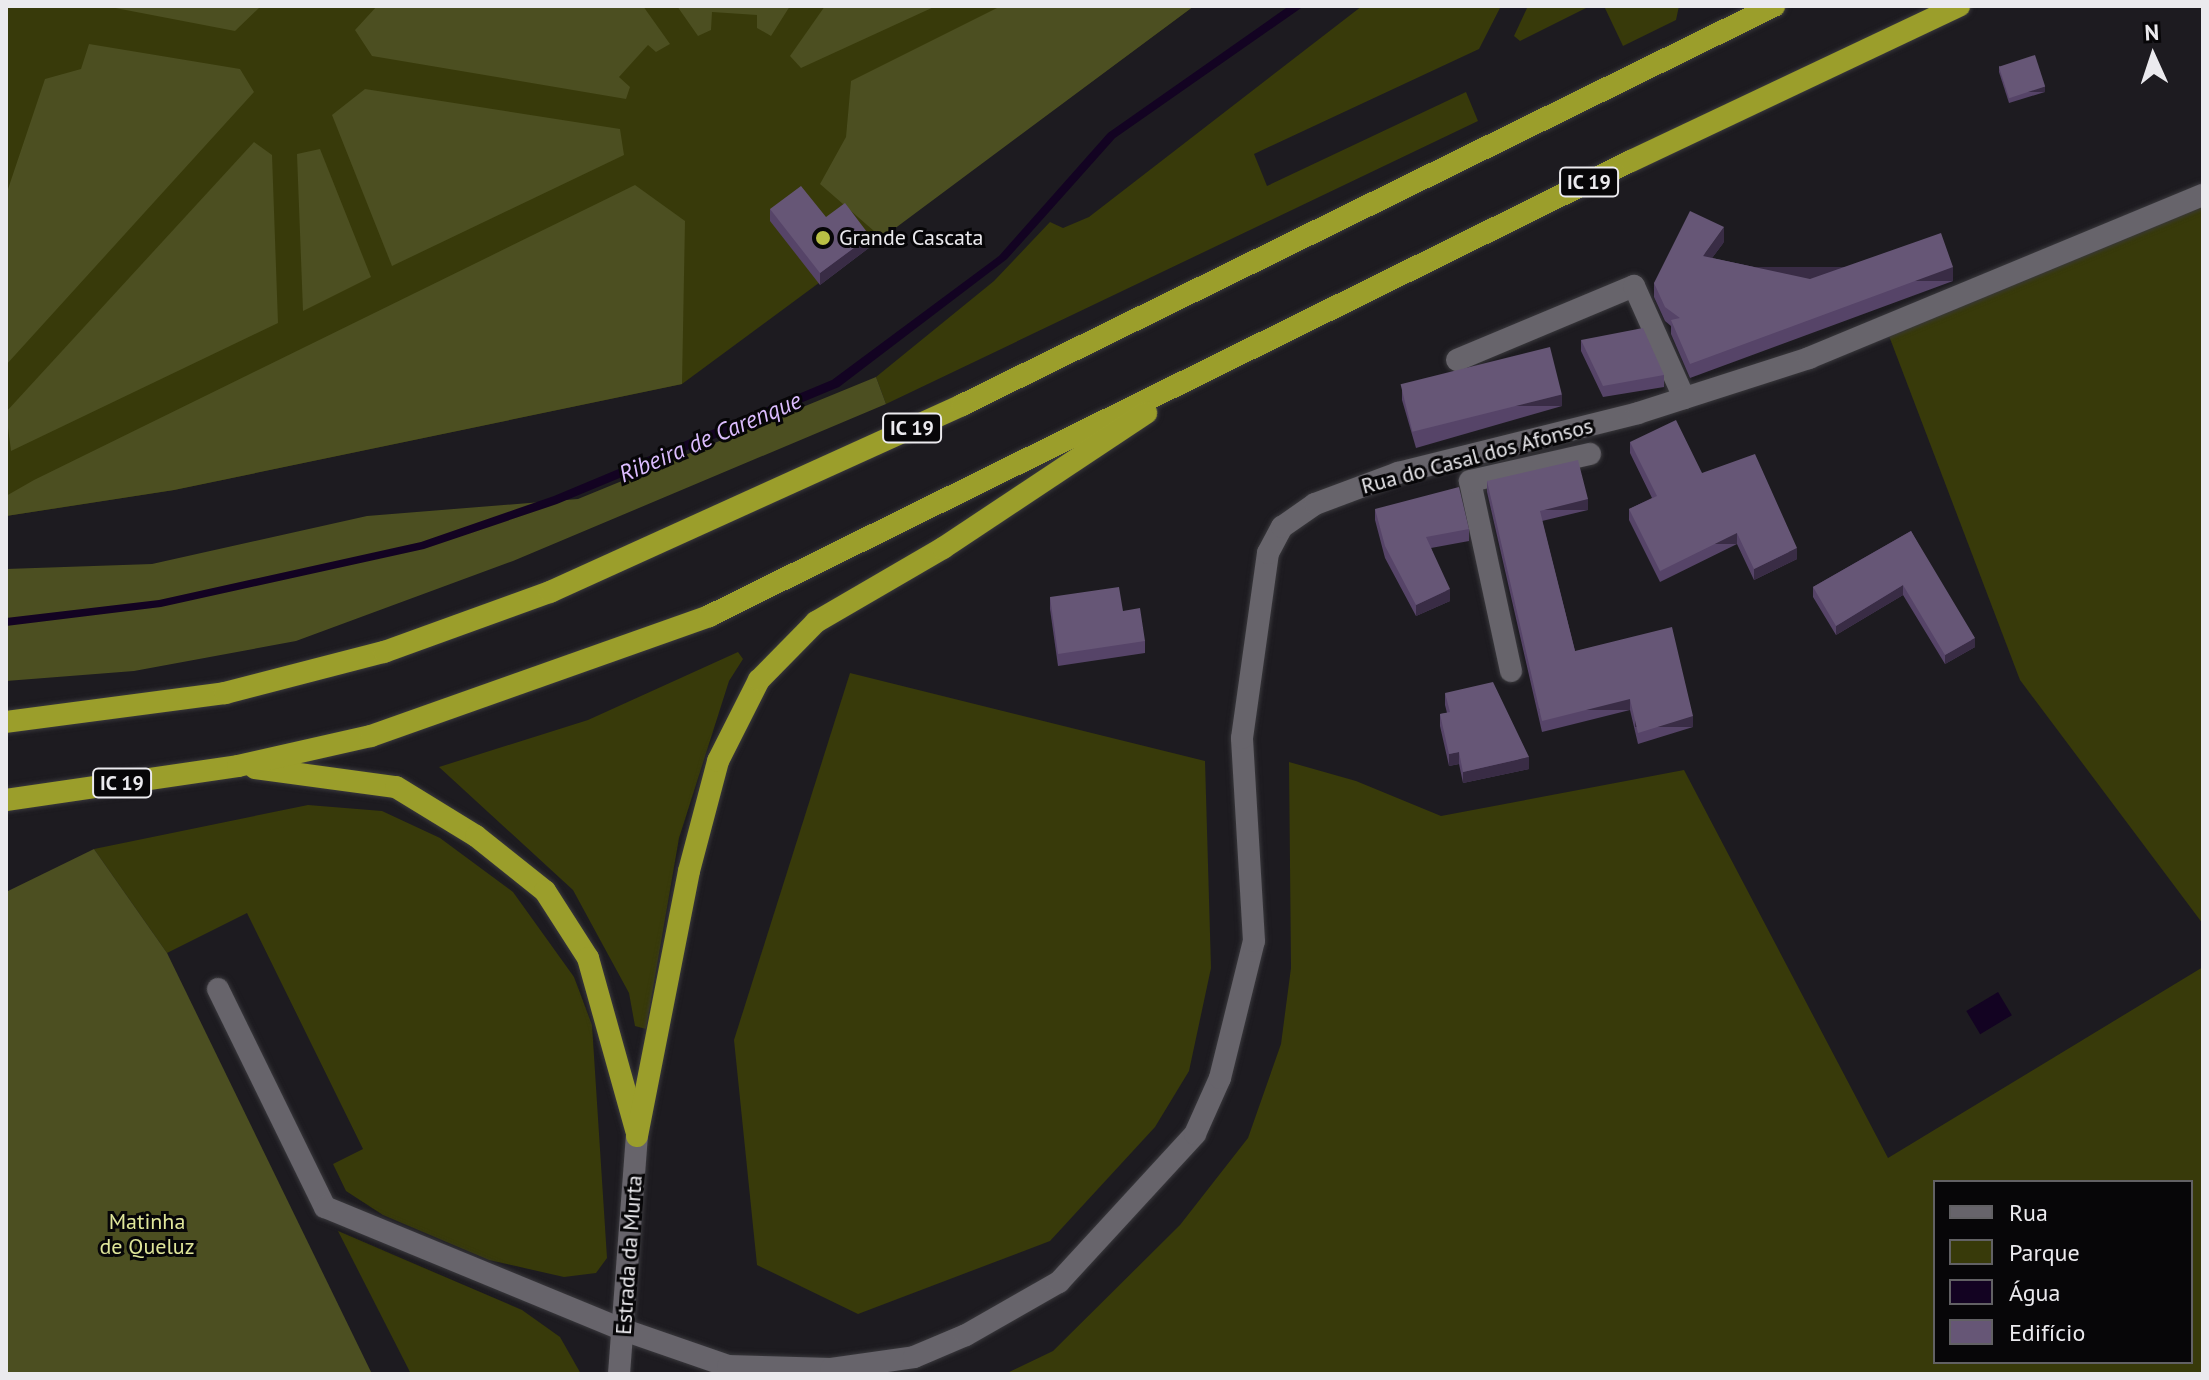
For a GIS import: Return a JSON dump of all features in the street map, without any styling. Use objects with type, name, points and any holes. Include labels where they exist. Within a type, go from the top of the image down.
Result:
[{"type":"highway","name":"IC 19","points":[[6,722],[225,693],[384,652],[550,592],[962,405],[1774,6]]},
{"type":"highway","name":"IC 19","points":[[6,800],[238,766],[371,736],[709,616],[1222,362],[1959,6]]},
{"type":"highway","points":[[637,1136],[689,871],[718,761],[759,680],[816,622],[943,548],[1222,362]]},
{"type":"highway","points":[[238,766],[396,787],[476,836],[545,891],[588,958],[637,1136]]},
{"type":"street","name":"Rua do Casal dos Afonsos","points":[[218,989],[325,1207],[624,1330],[728,1366],[831,1369],[914,1357],[966,1335],[1059,1282],[1195,1134],[1220,1078],[1254,941],[1242,738],[1268,553],[1282,527],[1315,504],[1398,473],[1684,398],[1809,358],[2203,195]]},
{"type":"street","points":[[1457,360],[1634,286],[1684,398]]},
{"type":"street","points":[[1511,671],[1470,481],[1590,454]]},
{"type":"street","name":"Estrada da Murta","points":[[619,1374],[637,1136]]},
{"type":"green space","points":[[6,6],[1194,6],[682,384],[174,490],[6,516]]},
{"type":"green space","points":[[105,6],[261,6],[235,31]]},
{"type":"green space","points":[[377,6],[643,6],[670,44],[656,52],[648,45],[619,77],[630,87],[626,99],[372,56],[355,30]]},
{"type":"green space","points":[[677,6],[790,6],[771,36],[757,28],[757,15],[712,12],[711,30],[698,36]]},
{"type":"green space","points":[[825,6],[936,6],[801,68],[790,56]]},
{"type":"green space","points":[[1001,6],[1194,6],[882,238],[820,184],[846,137],[851,81]]},
{"type":"green space","points":[[1362,6],[1501,6],[1479,49],[1254,154],[1267,186],[1466,92],[1478,121],[886,404],[876,377],[994,281],[1050,222],[1063,228],[1089,217]]},
{"type":"green space","points":[[1528,6],[1590,6],[1520,41],[1514,36]]},
{"type":"green space","points":[[1604,6],[1679,6],[1676,20],[1623,46]]},
{"type":"green space","points":[[89,44],[240,69],[254,92],[6,365],[6,195],[45,79],[81,69]]},
{"type":"green space","points":[[365,89],[620,129],[624,155],[392,266],[332,115]]},
{"type":"green space","points":[[254,142],[272,155],[278,323],[11,451],[6,412]]},
{"type":"green space","points":[[320,149],[371,277],[303,311],[297,154]]},
{"type":"green space","points":[[635,185],[685,221],[682,384],[174,490],[6,516],[6,496],[34,480]]},
{"type":"green space","points":[[2203,187],[2203,924],[2020,680],[1886,328]]},
{"type":"green space","points":[[876,377],[886,404],[513,561],[296,641],[134,671],[6,681],[6,569],[152,564],[367,516],[578,499]]},
{"type":"green space","points":[[738,652],[743,659],[729,681],[679,838],[646,1029],[635,1026],[629,993],[573,890],[439,767],[588,720]]},
{"type":"green space","points":[[850,673],[1205,761],[1211,968],[1189,1071],[1155,1127],[1050,1241],[858,1314],[757,1265],[734,1040]]},
{"type":"green space","points":[[1289,762],[1356,781],[1441,816],[1684,770],[1888,1158],[2203,967],[2203,1374],[1005,1374],[1053,1351],[1180,1225],[1248,1138],[1281,1044],[1291,968]]},
{"type":"green space","points":[[308,805],[382,811],[440,838],[513,892],[574,977],[592,1025],[607,1258],[596,1273],[564,1277],[489,1260],[383,1215],[346,1191],[333,1164],[363,1149],[247,913],[167,953],[94,849]]},
{"type":"green space","name":"Matinha de Queluz","points":[[94,849],[167,953],[372,1374],[6,1374],[6,892]]},
{"type":"green space","points":[[338,1231],[522,1310],[560,1337],[581,1374],[411,1374]]},
{"type":"water","name":"Ribeira de Carenque","points":[[1289,6],[1304,6],[1115,138],[1007,259],[839,387],[557,504],[424,549],[161,607],[6,626],[6,618],[159,600],[421,542],[554,496],[832,380],[999,256],[1108,133]]},
{"type":"water","points":[[1998,992],[2012,1015],[1980,1034],[1966,1011]]},
{"type":"building","points":[[2035,55],[2045,86],[2009,98],[1999,67]]},
{"type":"building","name":"Grande Cascata","points":[[801,186],[826,217],[845,203],[870,236],[820,273],[770,209]]},
{"type":"building","points":[[1690,211],[1724,227],[1703,256],[1810,279],[1941,233],[1953,267],[1690,364],[1671,320],[1680,318],[1665,307],[1654,283]]},
{"type":"building","points":[[1643,328],[1664,375],[1603,386],[1581,340]]},
{"type":"building","points":[[1550,347],[1562,395],[1412,432],[1401,384]]},
{"type":"building","points":[[1676,420],[1702,473],[1755,454],[1797,548],[1754,569],[1737,533],[1660,571],[1629,509],[1657,496],[1630,442]]},
{"type":"building","points":[[1578,460],[1588,499],[1540,511],[1575,651],[1672,627],[1693,716],[1638,733],[1630,699],[1542,721],[1487,481]]},
{"type":"building","points":[[1459,487],[1469,529],[1426,537],[1450,589],[1416,605],[1385,546],[1375,509]]},
{"type":"building","points":[[1911,531],[1975,638],[1945,655],[1903,585],[1836,626],[1813,587]]},
{"type":"building","points":[[1119,587],[1123,611],[1140,608],[1145,641],[1058,654],[1050,597]]},
{"type":"building","points":[[1493,682],[1529,757],[1463,772],[1459,752],[1449,754],[1440,714],[1450,712],[1445,693]]},
{"type":"place","name":"Grande Cascata","points":[[823,238]]}]
